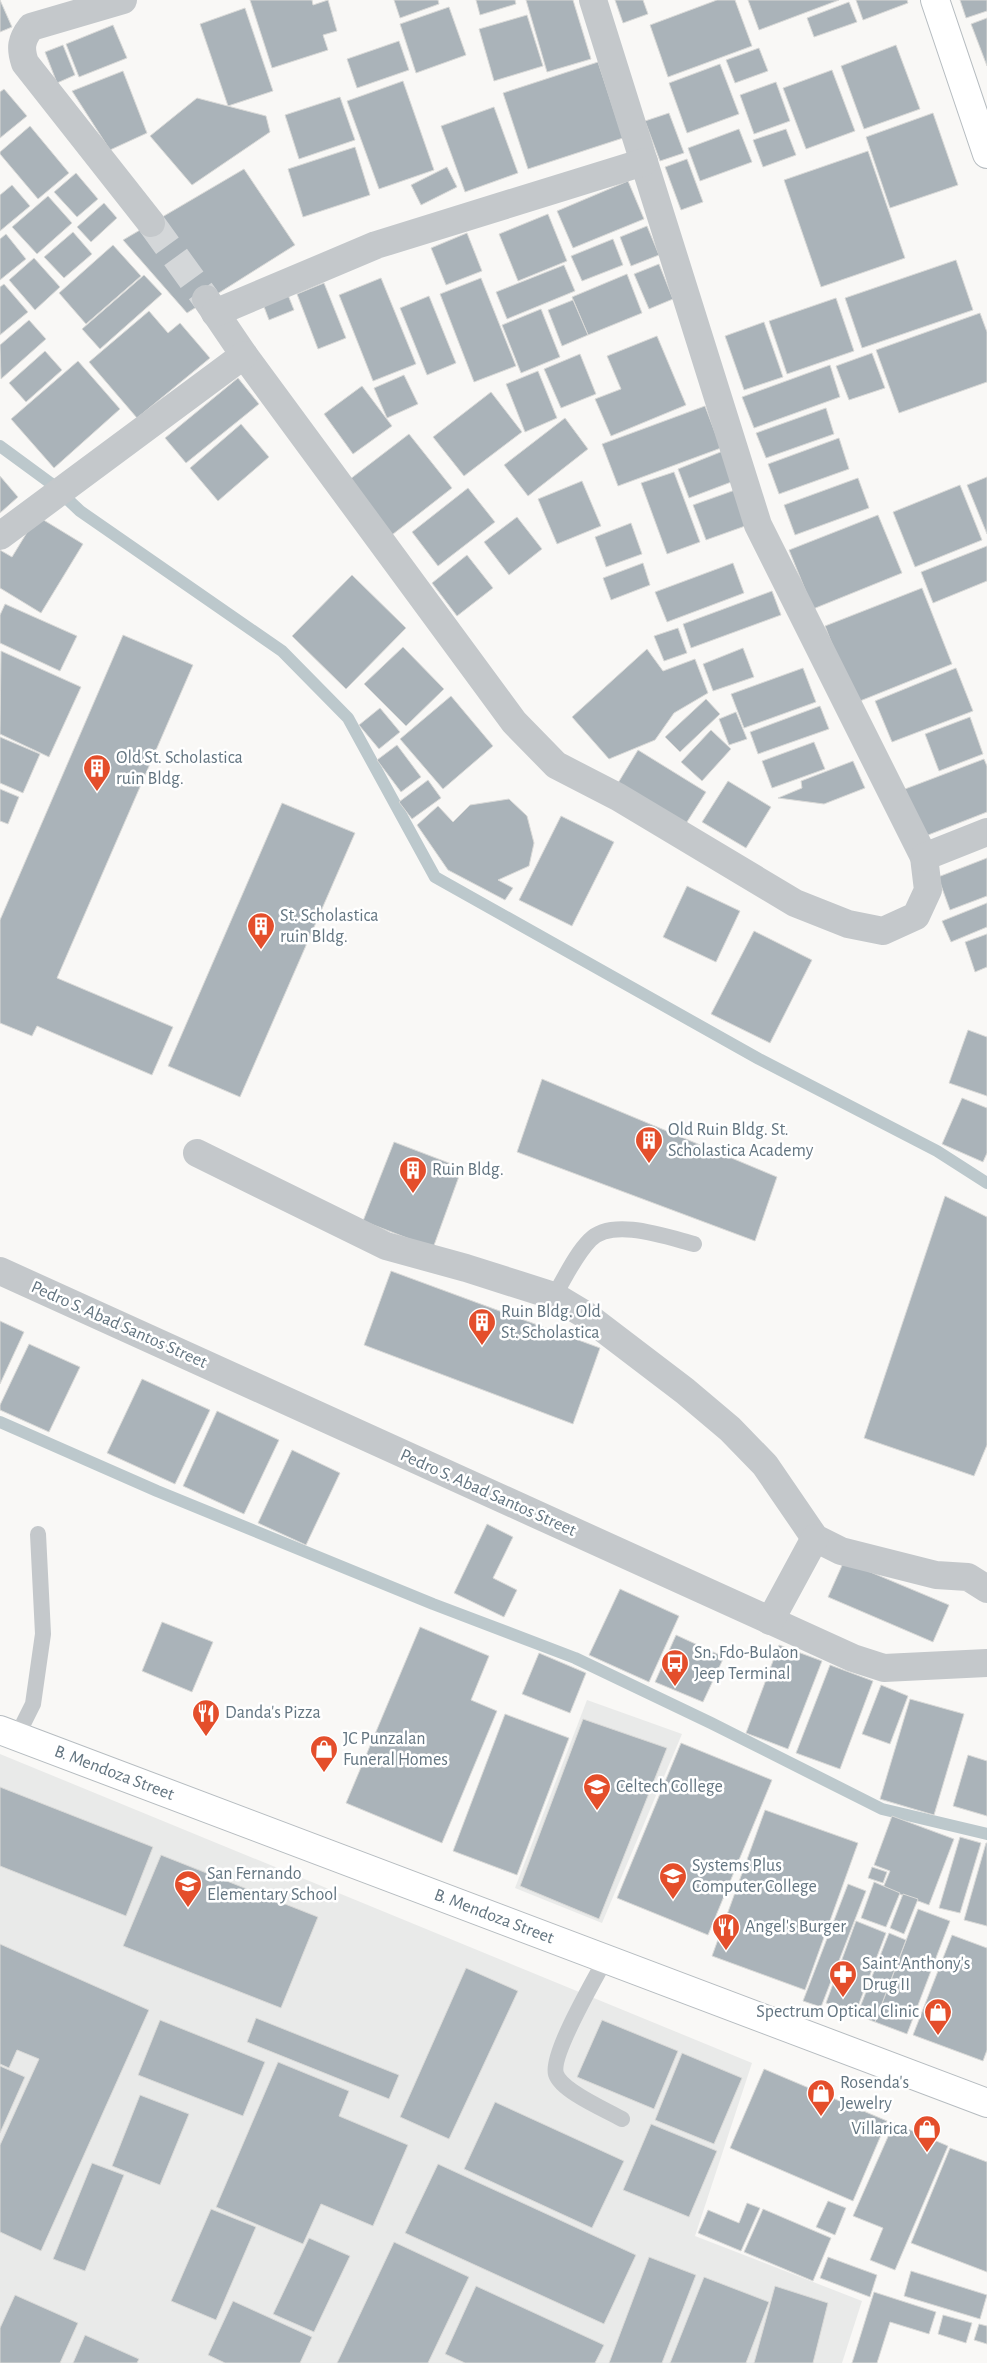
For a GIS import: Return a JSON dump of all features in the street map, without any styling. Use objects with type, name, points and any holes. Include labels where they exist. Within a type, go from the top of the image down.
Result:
[{"type":"main road","points":[[935,0],[987,154]]},
{"type":"main road","name":"B. Mendoza Street","points":[[9,1733],[987,2103]]},
{"type":"street","points":[[123,0],[31,27],[23,38],[21,51],[25,63],[151,222]]},
{"type":"street","points":[[593,0],[758,524],[924,857],[928,890],[916,916],[883,931],[848,924],[795,903],[618,797],[556,765],[514,722],[244,355],[211,306],[376,245],[644,162]]},
{"type":"street","points":[[0,536],[244,355]]},
{"type":"street","points":[[924,857],[987,832]]},
{"type":"street","points":[[198,1153],[386,1246],[466,1268],[554,1296],[584,1314],[685,1391],[730,1429],[765,1466],[815,1538],[841,1551],[936,1575],[968,1577],[987,1589]]},
{"type":"street","name":"Pedro S. Abad Santos Street","points":[[0,1271],[853,1658],[884,1668],[987,1663]]},
{"type":"street","points":[[770,1621],[815,1538]]},
{"type":"lane","points":[[554,1296],[590,1239],[608,1231],[634,1229],[694,1244]]},
{"type":"lane","points":[[9,1733],[33,1704],[43,1634],[38,1534]]},
{"type":"lane","points":[[606,1958],[557,2054],[556,2074],[566,2088],[622,2119]]},
{"type":"shaded area","name":"Celtech College","points":[[587,1700],[682,1734],[602,1923],[515,1888]]},
{"type":"shaded area","name":"San Fernando Elementary School","points":[[0,1754],[752,2063],[695,2236],[862,2301],[842,2363],[0,2363]]},
{"type":"building","points":[[0,0],[12,27],[0,32]]},
{"type":"building","points":[[250,0],[312,0],[313,5],[328,0],[337,31],[323,35],[328,50],[272,68]]},
{"type":"building","points":[[394,0],[438,0],[439,4],[400,18]]},
{"type":"building","points":[[476,0],[515,0],[516,4],[480,15]]},
{"type":"building","points":[[526,0],[573,0],[591,59],[547,72]]},
{"type":"building","points":[[615,0],[643,0],[648,14],[623,23]]},
{"type":"building","points":[[717,0],[735,0],[752,46],[668,77],[650,25]]},
{"type":"building","points":[[748,0],[839,0],[759,30]]},
{"type":"building","points":[[856,0],[907,0],[908,3],[863,20]]},
{"type":"building","points":[[960,0],[987,0],[987,11],[966,18]]},
{"type":"building","points":[[849,2],[857,22],[814,37],[807,18]]},
{"type":"building","points":[[449,7],[466,55],[416,73],[400,24]]},
{"type":"building","points":[[245,8],[273,91],[228,106],[200,24]]},
{"type":"building","points":[[527,15],[543,66],[494,81],[479,29]]},
{"type":"building","points":[[987,18],[987,66],[971,24]]},
{"type":"building","points":[[113,25],[127,58],[79,77],[66,44]]},
{"type":"building","points":[[399,41],[409,70],[357,88],[347,59]]},
{"type":"building","points":[[63,45],[75,75],[57,83],[45,52]]},
{"type":"building","points":[[896,45],[920,109],[864,129],[841,66]]},
{"type":"building","points":[[759,48],[768,71],[735,83],[726,60]]},
{"type":"building","points":[[598,62],[623,138],[528,169],[503,93]]},
{"type":"building","points":[[720,64],[739,114],[687,133],[669,83]]},
{"type":"building","points":[[832,70],[855,131],[806,149],[783,88]]},
{"type":"building","points":[[123,71],[147,133],[110,150],[72,91]]},
{"type":"building","points":[[403,81],[434,170],[379,189],[347,101]]},
{"type":"building","points":[[776,82],[790,121],[754,134],[740,95]]},
{"type":"building","points":[[4,89],[27,116],[0,138],[0,92]]},
{"type":"building","points":[[340,97],[355,140],[299,159],[285,115]]},
{"type":"building","points":[[197,98],[266,116],[270,132],[192,185],[150,136]]},
{"type":"building","points":[[494,107],[518,173],[465,192],[441,126]]},
{"type":"building","points":[[669,113],[684,153],[660,161],[645,121]]},
{"type":"building","points":[[933,113],[958,185],[890,208],[866,137]]},
{"type":"building","points":[[30,126],[69,173],[38,199],[0,154]]},
{"type":"building","points":[[739,129],[752,162],[700,181],[688,148]]},
{"type":"building","points":[[786,129],[796,155],[763,167],[753,140]]},
{"type":"building","points":[[355,147],[370,195],[303,217],[288,169]]},
{"type":"building","points":[[868,151],[905,258],[821,287],[784,180]]},
{"type":"building","points":[[687,159],[703,202],[681,210],[665,167]]},
{"type":"building","points":[[447,167],[457,187],[421,205],[411,185]]},
{"type":"building","points":[[244,169],[295,245],[187,313],[123,240]]},
{"type":"building","points":[[76,173],[98,199],[77,217],[54,192]]},
{"type":"building","points":[[628,181],[644,219],[573,248],[557,211]]},
{"type":"building","points":[[12,185],[30,206],[0,231],[0,195]]},
{"type":"building","points":[[48,196],[72,223],[37,254],[12,227]]},
{"type":"building","points":[[104,203],[117,218],[91,242],[77,227]]},
{"type":"building","points":[[548,214],[567,261],[518,281],[499,234]]},
{"type":"building","points":[[647,226],[659,255],[631,266],[620,237]]},
{"type":"building","points":[[73,232],[92,254],[64,278],[44,257]]},
{"type":"building","points":[[467,233],[482,271],[446,285],[431,248]]},
{"type":"building","points":[[6,234],[26,259],[0,280],[0,239]]},
{"type":"building","points":[[613,239],[623,265],[582,281],[571,256]]},
{"type":"building","points":[[113,245],[141,276],[86,324],[59,293]]},
{"type":"building","points":[[34,258],[60,287],[35,310],[9,280]]},
{"type":"building","points":[[956,260],[973,310],[862,348],[845,298]]},
{"type":"building","points":[[659,264],[673,299],[649,309],[634,274]]},
{"type":"building","points":[[564,265],[575,291],[507,319],[496,292]]},
{"type":"building","points":[[627,274],[642,313],[588,335],[572,297]]},
{"type":"building","points":[[144,275],[162,294],[100,349],[82,329]]},
{"type":"building","points":[[381,278],[416,364],[373,381],[339,295]]},
{"type":"building","points":[[481,278],[516,366],[474,382],[440,294]]},
{"type":"building","points":[[324,283],[346,338],[318,349],[297,294]]},
{"type":"building","points":[[4,284],[28,312],[0,335],[0,287]]},
{"type":"building","points":[[288,295],[294,310],[269,320],[263,304]]},
{"type":"building","points":[[429,296],[456,363],[427,375],[400,308]]},
{"type":"building","points":[[836,298],[854,351],[787,374],[769,321]]},
{"type":"building","points":[[573,300],[588,335],[562,346],[548,310]]},
{"type":"building","points":[[541,309],[560,357],[521,373],[502,325]]},
{"type":"building","points":[[149,311],[168,333],[180,323],[210,358],[137,418],[89,362]]},
{"type":"building","points":[[980,313],[987,332],[987,382],[899,413],[876,350]]},
{"type":"building","points":[[29,320],[46,339],[1,379],[0,345]]},
{"type":"building","points":[[764,322],[783,377],[744,390],[725,336]]},
{"type":"building","points":[[657,336],[686,405],[611,436],[595,399],[621,389],[607,356]]},
{"type":"building","points":[[45,351],[62,370],[26,402],[9,383]]},
{"type":"building","points":[[872,353],[885,388],[849,400],[836,366]]},
{"type":"building","points":[[580,354],[596,394],[561,408],[544,369]]},
{"type":"building","points":[[78,361],[120,409],[54,468],[11,419]]},
{"type":"building","points":[[830,365],[840,397],[754,428],[742,397]]},
{"type":"building","points":[[538,371],[557,418],[525,432],[506,384]]},
{"type":"building","points":[[404,375],[418,404],[387,418],[374,388]]},
{"type":"building","points":[[238,378],[259,404],[186,463],[165,438]]},
{"type":"building","points":[[362,386],[392,426],[353,454],[324,414]]},
{"type":"building","points":[[491,392],[522,432],[464,476],[433,437]]},
{"type":"building","points":[[705,406],[721,448],[618,486],[602,444]]},
{"type":"building","points":[[826,408],[834,434],[766,458],[756,433]]},
{"type":"building","points":[[565,418],[588,449],[528,496],[504,465]]},
{"type":"building","points":[[241,424],[269,457],[218,501],[190,468]]},
{"type":"building","points":[[409,434],[452,488],[388,538],[345,483]]},
{"type":"building","points":[[839,438],[849,469],[779,494],[768,464]]},
{"type":"building","points":[[723,451],[734,481],[689,498],[678,469]]},
{"type":"building","points":[[674,472],[700,542],[667,554],[641,483]]},
{"type":"building","points":[[0,476],[18,497],[0,513]]},
{"type":"building","points":[[987,477],[987,534],[967,485]]},
{"type":"building","points":[[858,478],[869,508],[795,535],[784,505]]},
{"type":"building","points":[[582,481],[601,526],[557,544],[538,499]]},
{"type":"building","points":[[960,485],[982,540],[915,567],[893,512]]},
{"type":"building","points":[[468,488],[495,522],[438,566],[412,532]]},
{"type":"building","points":[[735,490],[748,525],[706,540],[693,505]]},
{"type":"building","points":[[878,515],[902,573],[813,609],[789,550]]},
{"type":"building","points":[[37,516],[83,544],[41,613],[0,588],[0,550],[12,557]]},
{"type":"building","points":[[517,517],[542,549],[509,575],[484,542]]},
{"type":"building","points":[[631,523],[642,554],[606,567],[595,537]]},
{"type":"building","points":[[987,546],[987,581],[933,603],[921,572]]},
{"type":"building","points":[[467,555],[493,588],[457,616],[432,583]]},
{"type":"building","points":[[643,563],[650,585],[611,600],[603,578]]},
{"type":"building","points":[[733,563],[744,593],[667,622],[655,592]]},
{"type":"building","points":[[352,575],[406,628],[346,689],[292,636]]},
{"type":"building","points":[[922,588],[952,664],[855,703],[825,626]]},
{"type":"building","points":[[772,591],[781,615],[691,648],[683,624]]},
{"type":"building","points":[[5,604],[77,636],[60,671],[0,643],[0,615]]},
{"type":"building","points":[[678,628],[687,653],[664,661],[654,636]]},
{"type":"building","name":"Old St. Scholastica ruin Bldg.","points":[[123,635],[193,665],[57,978],[173,1027],[152,1075],[37,1026],[32,1036],[0,1023],[0,920]]},
{"type":"building","points":[[403,647],[444,689],[406,726],[364,684]]},
{"type":"building","points":[[743,648],[754,677],[713,691],[703,664]]},
{"type":"building","points":[[647,649],[663,671],[695,659],[708,693],[674,713],[655,740],[609,759],[572,717]]},
{"type":"building","points":[[1,651],[81,687],[49,757],[0,734]]},
{"type":"building","points":[[803,668],[816,702],[744,728],[731,694]]},
{"type":"building","points":[[956,668],[973,711],[892,742],[875,701]]},
{"type":"building","points":[[451,696],[493,746],[443,789],[400,739]]},
{"type":"building","points":[[706,699],[720,714],[680,752],[665,737]]},
{"type":"building","points":[[820,706],[829,729],[758,754],[750,732]]},
{"type":"building","points":[[380,708],[400,732],[379,749],[359,725]]},
{"type":"building","points":[[736,712],[747,739],[729,745],[719,719]]},
{"type":"building","points":[[970,717],[983,754],[939,771],[925,734]]},
{"type":"building","points":[[711,730],[731,749],[702,781],[681,762]]},
{"type":"building","points":[[0,737],[40,754],[23,793],[0,783]]},
{"type":"building","points":[[814,742],[825,769],[772,788],[762,761]]},
{"type":"building","points":[[397,745],[421,777],[401,792],[377,760]]},
{"type":"building","points":[[638,750],[706,792],[685,825],[618,783]]},
{"type":"building","points":[[984,759],[987,766],[987,812],[923,837],[905,789]]},
{"type":"building","points":[[853,761],[865,788],[824,804],[778,798],[802,788],[801,781]]},
{"type":"building","points":[[428,780],[441,798],[412,819],[399,802]]},
{"type":"building","points":[[728,781],[771,807],[746,848],[702,822]]},
{"type":"building","points":[[0,789],[19,797],[8,824],[0,821]]},
{"type":"building","points":[[509,799],[527,816],[534,843],[529,866],[498,880],[513,888],[505,900],[448,870],[417,825],[438,806],[453,822],[470,805]]},
{"type":"building","name":"St. Scholastica ruin Bldg.","points":[[282,803],[355,833],[240,1097],[168,1066]]},
{"type":"building","points":[[561,816],[614,842],[572,926],[519,900]]},
{"type":"building","points":[[987,858],[987,896],[950,910],[938,877]]},
{"type":"building","points":[[687,886],[740,911],[716,962],[663,937]]},
{"type":"building","points":[[987,903],[987,927],[951,942],[942,921]]},
{"type":"building","points":[[754,931],[812,960],[770,1043],[711,1014]]},
{"type":"building","points":[[987,934],[987,967],[975,972],[965,942]]},
{"type":"building","points":[[968,1030],[987,1037],[987,1096],[949,1083]]},
{"type":"building","name":"Old Ruin Bldg. St. Scholastica Academy","points":[[542,1079],[777,1177],[755,1241],[517,1152]]},
{"type":"building","points":[[962,1098],[987,1108],[987,1153],[983,1162],[942,1144]]},
{"type":"building","name":"Ruin Bldg.","points":[[394,1142],[462,1168],[433,1248],[363,1221]]},
{"type":"building","points":[[945,1196],[987,1217],[987,1445],[974,1476],[864,1438]]},
{"type":"building","name":"Ruin Bldg. Old St. Scholastica","points":[[391,1271],[600,1348],[573,1424],[364,1345]]},
{"type":"building","points":[[0,1321],[24,1332],[0,1384]]},
{"type":"building","points":[[29,1344],[80,1367],[49,1432],[0,1410],[0,1405]]},
{"type":"building","points":[[142,1379],[210,1410],[175,1484],[107,1453]]},
{"type":"building","points":[[217,1411],[279,1440],[244,1514],[183,1486]]},
{"type":"building","points":[[292,1450],[340,1473],[306,1545],[258,1523]]},
{"type":"building","points":[[487,1524],[513,1537],[493,1578],[517,1590],[504,1617],[454,1593]]},
{"type":"building","points":[[844,1561],[949,1605],[933,1642],[828,1597]]},
{"type":"building","points":[[620,1589],[679,1616],[649,1682],[589,1655]]},
{"type":"building","points":[[162,1622],[213,1642],[192,1692],[142,1671]]},
{"type":"building","points":[[420,1627],[489,1656],[471,1700],[497,1711],[442,1843],[346,1803]]},
{"type":"building","points":[[676,1635],[724,1657],[703,1702],[655,1682]]},
{"type":"building","points":[[779,1645],[822,1661],[788,1749],[746,1733]]},
{"type":"building","points":[[539,1653],[586,1673],[570,1713],[522,1694]]},
{"type":"building","points":[[830,1665],[873,1681],[840,1769],[796,1753]]},
{"type":"building","points":[[881,1685],[908,1696],[890,1744],[862,1734]]},
{"type":"building","points":[[910,1699],[964,1714],[934,1815],[880,1799]]},
{"type":"building","points":[[505,1714],[569,1738],[517,1875],[453,1851]]},
{"type":"building","name":"Celtech College","points":[[583,1719],[667,1748],[599,1919],[520,1886]]},
{"type":"building","points":[[681,1743],[772,1780],[708,1935],[617,1898]]},
{"type":"building","points":[[968,1755],[987,1761],[987,1816],[953,1806]]},
{"type":"building","points":[[0,1787],[153,1847],[126,1916],[0,1866]]},
{"type":"building","points":[[765,1810],[858,1843],[805,1990],[712,1956]]},
{"type":"building","points":[[892,1816],[954,1839],[929,1905],[883,1888],[890,1871],[874,1865]]},
{"type":"building","points":[[960,1837],[981,1843],[960,1913],[939,1908]]},
{"type":"building","points":[[987,1843],[987,1926],[964,1920]]},
{"type":"building","points":[[161,1855],[318,1917],[281,2008],[123,1946]]},
{"type":"building","points":[[872,1867],[887,1872],[883,1883],[868,1878]]},
{"type":"building","points":[[874,1882],[900,1893],[886,1927],[861,1918]]},
{"type":"building","points":[[848,1884],[866,1891],[821,2007],[803,2001]]},
{"type":"building","points":[[903,1894],[918,1899],[904,1934],[890,1928]]},
{"type":"building","points":[[918,1909],[950,1921],[907,2034],[875,2022]]},
{"type":"building","points":[[856,1921],[886,1933],[855,2014],[826,2003]]},
{"type":"building","points":[[889,1933],[906,1940],[875,2022],[857,2015]]},
{"type":"building","points":[[952,1935],[987,1948],[987,2050],[983,2061],[913,2035]]},
{"type":"building","points":[[0,1944],[149,2010],[41,2251],[0,2232],[0,2145],[39,2059],[17,2050],[9,2068],[0,2064]]},
{"type":"building","points":[[466,1968],[518,1991],[449,2139],[400,2117]]},
{"type":"building","points":[[256,2018],[399,2075],[389,2099],[247,2042]]},
{"type":"building","points":[[160,2020],[265,2062],[243,2116],[138,2075]]},
{"type":"building","points":[[602,2020],[678,2051],[654,2109],[577,2077]]},
{"type":"building","points":[[682,2053],[742,2078],[714,2144],[655,2120]]},
{"type":"building","points":[[278,2062],[349,2091],[339,2116],[408,2145],[373,2226],[321,2204],[303,2244],[216,2207]]},
{"type":"building","points":[[0,2066],[25,2077],[0,2133]]},
{"type":"building","points":[[764,2069],[887,2121],[853,2201],[730,2148]]},
{"type":"building","points":[[140,2095],[189,2114],[160,2185],[112,2166]]},
{"type":"building","points":[[495,2102],[624,2161],[592,2228],[464,2169]]},
{"type":"building","points":[[894,2123],[948,2146],[895,2270],[870,2260],[883,2228],[853,2216]]},
{"type":"building","points":[[651,2124],[717,2151],[689,2217],[623,2190]]},
{"type":"building","points":[[950,2148],[987,2162],[987,2272],[911,2243]]},
{"type":"building","points":[[92,2163],[124,2175],[85,2271],[53,2259]]},
{"type":"building","points":[[438,2164],[636,2255],[604,2324],[405,2233]]},
{"type":"building","points":[[828,2201],[846,2208],[835,2235],[816,2227]]},
{"type":"building","points":[[747,2203],[760,2208],[741,2251],[698,2233],[708,2210],[739,2223]]},
{"type":"building","points":[[211,2209],[256,2227],[216,2320],[171,2301]]},
{"type":"building","points":[[763,2209],[831,2238],[813,2281],[744,2252]]},
{"type":"building","points":[[309,2238],[350,2256],[314,2332],[273,2314]]},
{"type":"building","points":[[394,2242],[469,2277],[428,2363],[337,2363]]},
{"type":"building","points":[[649,2257],[696,2275],[662,2363],[609,2363]]},
{"type":"building","points":[[828,2257],[877,2275],[870,2297],[820,2278]]},
{"type":"building","points":[[911,2271],[987,2295],[980,2319],[904,2296]]},
{"type":"building","points":[[704,2277],[769,2302],[746,2363],[670,2363]]},
{"type":"building","points":[[476,2286],[604,2345],[595,2363],[465,2363],[445,2354]]},
{"type":"building","points":[[775,2286],[828,2303],[813,2363],[754,2363]]},
{"type":"building","points":[[874,2292],[936,2312],[929,2334],[890,2322],[877,2363],[852,2363]]},
{"type":"building","points":[[15,2295],[78,2323],[60,2363],[0,2363],[0,2328]]},
{"type":"building","points":[[233,2301],[312,2337],[300,2363],[225,2363],[208,2355]]},
{"type":"building","points":[[943,2315],[972,2323],[966,2343],[938,2334]]},
{"type":"building","points":[[979,2324],[987,2326],[987,2344],[974,2340]]},
{"type":"building","points":[[85,2335],[139,2359],[137,2363],[73,2363]]},
{"type":"waterway","points":[[0,446],[49,482],[80,511],[282,651],[348,718],[435,877],[759,1059],[937,1151],[987,1183]]},
{"type":"waterway","points":[[0,1422],[157,1491],[433,1604],[575,1658],[711,1723],[882,1809],[987,1834]]},
{"type":"tunnel","points":[[151,223],[206,299]]},
{"type":"place","name":"Old St. Scholastica ruin Bldg.","points":[[97,792]]},
{"type":"place","name":"St. Scholastica ruin Bldg.","points":[[261,950]]},
{"type":"place","name":"Old Ruin Bldg. St. Scholastica Academy","points":[[649,1164]]},
{"type":"place","name":"Ruin Bldg.","points":[[413,1194]]},
{"type":"place","name":"Ruin Bldg. Old St. Scholastica","points":[[482,1346]]},
{"type":"place","name":"Sn. Fdo-Bulaon Jeep Terminal","points":[[675,1687]]},
{"type":"place","name":"Danda's Pizza","points":[[206,1737]]},
{"type":"place","name":"JC Punzalan Funeral Homes","points":[[324,1773]]},
{"type":"place","name":"Celtech College","points":[[597,1811]]},
{"type":"place","name":"Systems Plus Computer College","points":[[673,1900]]},
{"type":"place","name":"San Fernando Elementary School","points":[[188,1908]]},
{"type":"place","name":"Angel's Burger","points":[[726,1951]]},
{"type":"place","name":"Saint Anthony's Drug II","points":[[843,1998]]},
{"type":"place","name":"Spectrum Optical Clinic","points":[[938,2036]]},
{"type":"place","name":"Rosenda's Jewelry","points":[[821,2117]]},
{"type":"place","name":"Villarica","points":[[927,2153]]}]
